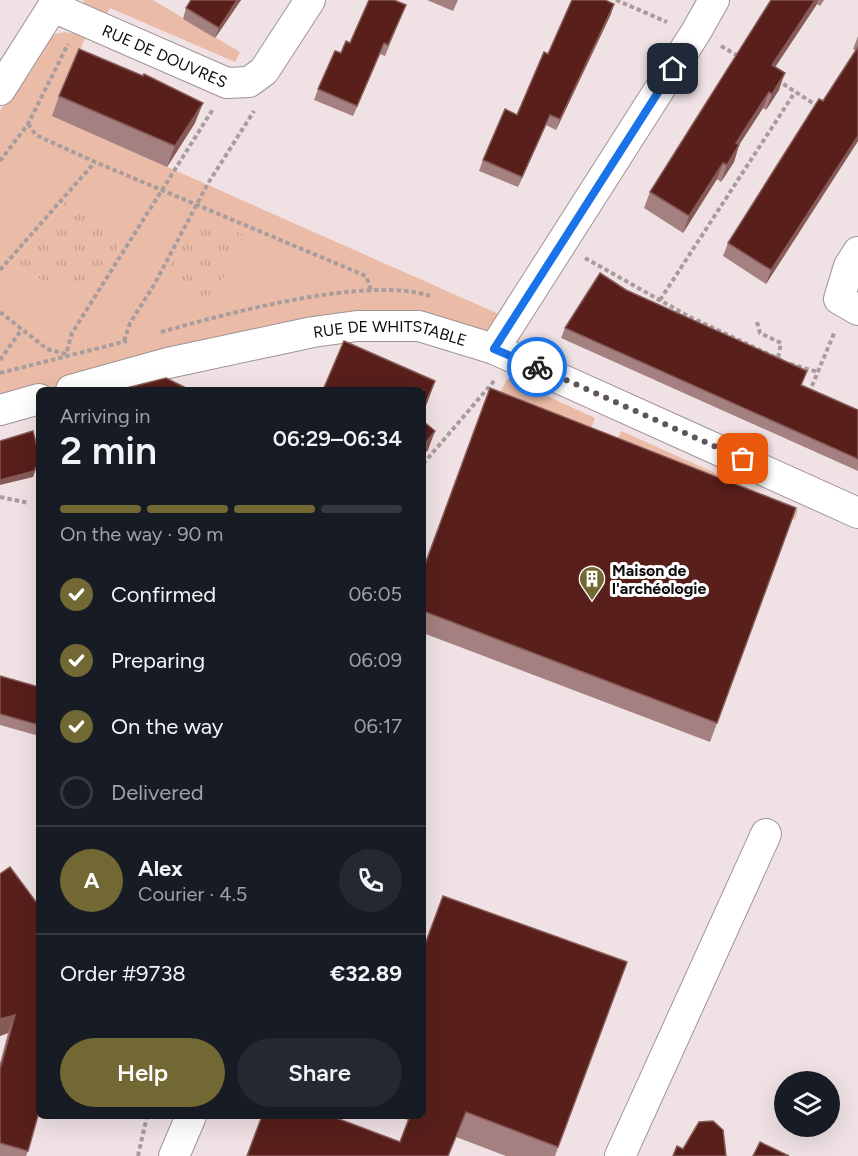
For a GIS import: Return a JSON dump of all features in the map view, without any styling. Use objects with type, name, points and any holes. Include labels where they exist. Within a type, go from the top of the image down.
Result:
[{"type":"street","name":"RUE DE DOUVRES","points":[[62,9],[227,83],[249,82],[264,71],[310,0]]},
{"type":"street","points":[[503,352],[562,242],[714,0]]},
{"type":"street","points":[[0,90],[62,9]]},
{"type":"street","points":[[849,305],[849,266],[858,252]]},
{"type":"street","name":"RUE DE WHITSTABLE","points":[[82,387],[168,363],[313,332],[357,326],[419,326],[503,352],[858,513]]},
{"type":"street","points":[[0,410],[36,400]]},
{"type":"street","points":[[620,1156],[766,834]]},
{"type":"street","points":[[174,1156],[190,1119]]},
{"type":"path","points":[[616,0],[696,32],[746,61]]},
{"type":"path","points":[[0,161],[28,124],[62,9]]},
{"type":"path","points":[[775,79],[822,109]]},
{"type":"path","points":[[660,300],[795,91]]},
{"type":"path","points":[[0,312],[48,349],[66,354],[72,333],[217,103]]},
{"type":"path","points":[[124,342],[130,323],[198,206],[207,185],[256,108]]},
{"type":"path","points":[[28,124],[36,135],[95,162],[366,276],[371,290]]},
{"type":"path","points":[[0,270],[95,162]]},
{"type":"path","points":[[562,242],[598,267],[660,300],[778,358],[818,372]]},
{"type":"path","points":[[808,393],[849,305]]},
{"type":"path","points":[[757,322],[760,333],[781,344],[778,358]]},
{"type":"path","points":[[0,360],[22,329]]},
{"type":"path","points":[[426,460],[503,352]]},
{"type":"path","points":[[0,497],[29,503]]},
{"type":"path","points":[[138,1156],[146,1119]]},
{"type":"green space","points":[[83,0],[153,0],[240,52],[235,62],[110,8],[104,19],[85,5]]},
{"type":"green space","points":[[65,32],[86,36],[73,67],[145,157],[512,320],[494,349],[419,326],[87,387],[36,387],[36,392],[0,410],[0,111],[45,42],[55,34]],"holes":[[[69,197],[91,289],[84,301],[10,264]]]},
{"type":"green space","points":[[69,197],[126,234],[84,301],[10,264]]},
{"type":"green space","points":[[196,213],[252,239],[203,304],[163,283]]},
{"type":"green space","points":[[508,378],[595,418],[587,439],[493,405]]},
{"type":"green space","points":[[621,431],[798,510],[795,520],[614,448]]},
{"type":"building","points":[[191,0],[237,0],[219,28],[186,8]]},
{"type":"building","points":[[369,0],[394,0],[406,5],[388,45],[384,43],[357,106],[318,89],[335,51],[341,53],[346,41],[350,43]]},
{"type":"building","points":[[572,0],[605,0],[614,4],[560,119],[550,115],[522,177],[483,160],[505,109],[517,115],[544,52],[548,54]]},
{"type":"building","points":[[771,0],[815,0],[772,65],[785,73],[772,94],[769,92],[736,143],[739,145],[727,165],[723,163],[689,216],[650,192]]},
{"type":"building","points":[[858,47],[858,136],[771,270],[728,243],[819,99],[823,101]]},
{"type":"building","points":[[79,49],[143,76],[144,74],[203,103],[175,146],[59,96]]},
{"type":"building","points":[[600,273],[626,290],[807,371],[801,385],[858,410],[858,459],[565,328]]},
{"type":"building","points":[[344,341],[435,381],[426,402],[426,387],[324,387]]},
{"type":"building","points":[[166,378],[184,387],[131,387]]},
{"type":"building","name":"Maison de l'archéologie","points":[[490,388],[796,508],[717,723],[426,612],[426,562]]},
{"type":"building","points":[[426,424],[435,431],[426,442]]},
{"type":"building","points":[[33,431],[36,443],[34,471],[0,480],[0,441]]},
{"type":"building","points":[[0,676],[36,686],[36,724],[0,714]]},
{"type":"building","points":[[10,867],[36,902],[37,1119],[28,1151],[0,1143],[0,1069],[15,1015],[0,1019],[0,874]]},
{"type":"building","points":[[443,896],[627,962],[558,1147],[466,1112],[448,1156],[247,1156],[261,1119],[339,1119],[400,1142],[409,1119],[426,1119],[426,942]]},
{"type":"building","points":[[713,1121],[723,1130],[726,1156],[673,1156],[677,1146],[683,1149],[699,1122]]},
{"type":"building","points":[[760,1142],[789,1156],[753,1156]]},
{"type":"way so far","points":[[537,367],[743,459]]},
{"type":"place","name":"Maison de l'archéologie","points":[[592,602]]},
{"type":"route","points":[[537,367],[494,349],[673,69]]}]
